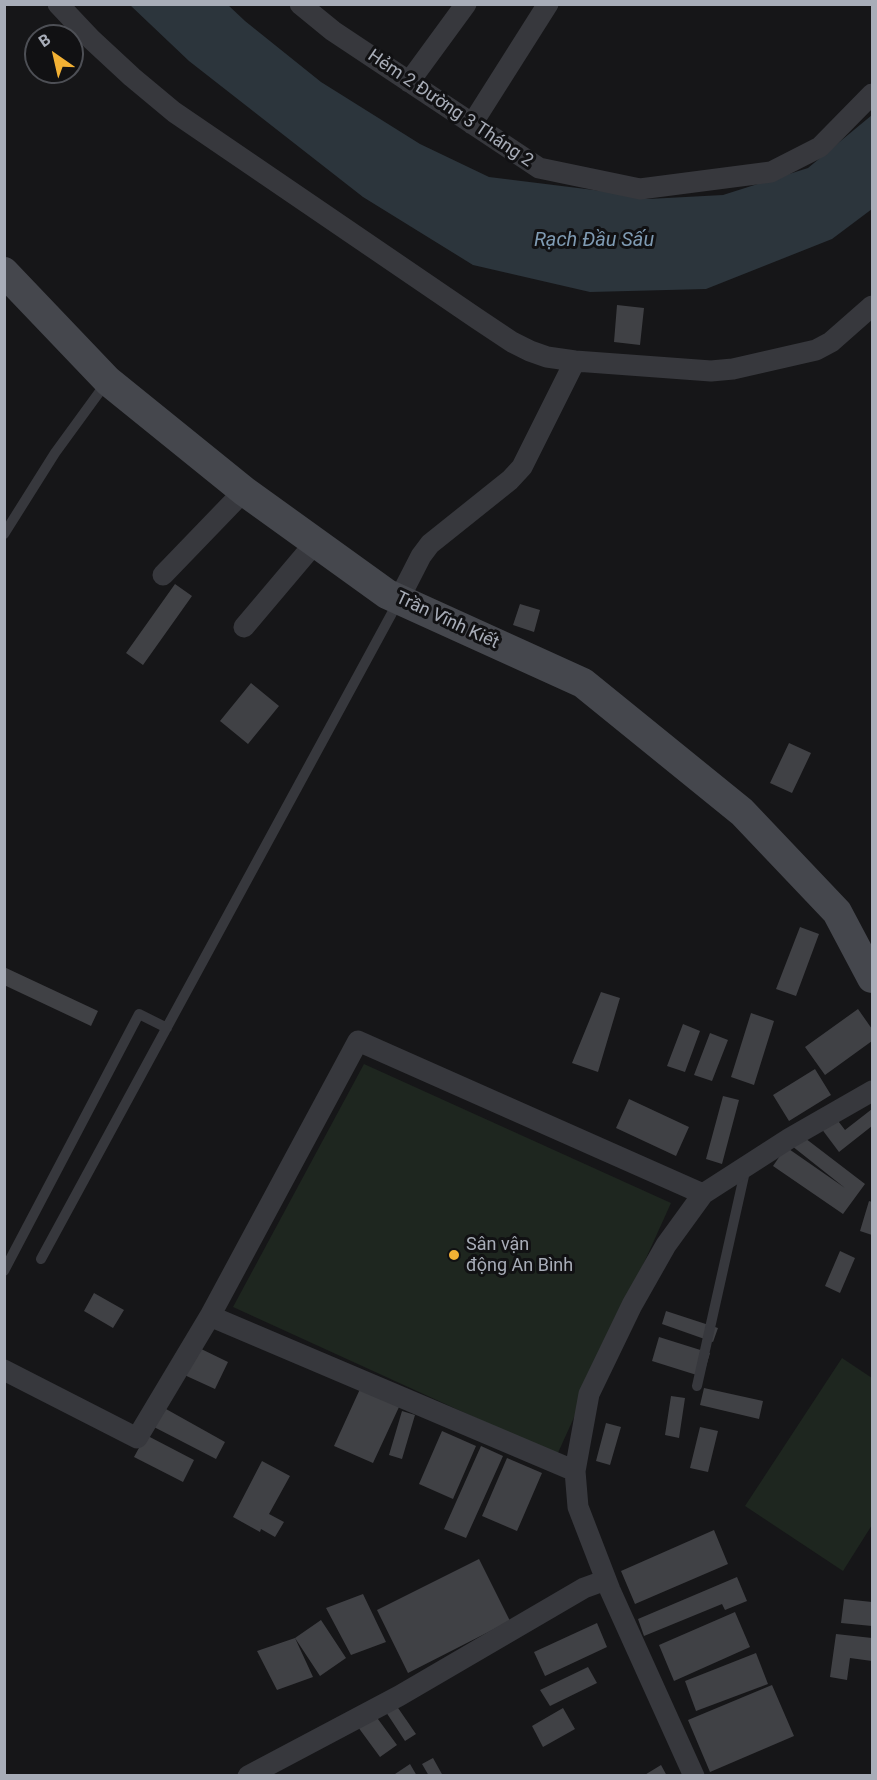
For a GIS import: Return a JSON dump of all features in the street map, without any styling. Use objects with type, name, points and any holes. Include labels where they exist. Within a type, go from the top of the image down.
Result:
[{"type":"street","points":[[58,4],[132,77],[184,118],[512,342],[547,357],[575,362],[711,371],[733,369],[816,350],[831,342],[873,306]]},
{"type":"street","name":"Hẻm 2 Đường 3 Tháng 2","points":[[300,4],[333,31],[539,168],[640,189],[771,172],[819,147],[873,94]]},
{"type":"street","points":[[409,82],[466,4]]},
{"type":"street","points":[[472,124],[548,4]]},
{"type":"street","name":"Trần Vĩnh Kiết","points":[[4,272],[108,381],[244,491],[315,543],[387,594],[583,683],[742,812],[837,912],[873,978]]},
{"type":"street","points":[[399,599],[421,556],[430,544],[510,480],[522,467],[575,362]]},
{"type":"street","points":[[163,575],[244,491]]},
{"type":"street","points":[[244,627],[315,543]]},
{"type":"street","points":[[4,1370],[137,1438],[210,1316],[358,1041],[703,1194]]},
{"type":"street","points":[[694,1776],[606,1580],[578,1507],[575,1471],[589,1394],[632,1305],[666,1245],[703,1194],[790,1138],[873,1091]]},
{"type":"street","points":[[210,1316],[575,1471]]},
{"type":"street","points":[[248,1776],[399,1696],[585,1588],[606,1580]]},
{"type":"lane","points":[[4,534],[55,453],[108,381]]},
{"type":"lane","points":[[41,1259],[399,599]]},
{"type":"lane","points":[[4,1270],[139,1014],[167,1028]]},
{"type":"lane","points":[[697,1386],[746,1167]]},
{"type":"shaded area","name":"Sân vận động An Bình","points":[[364,1064],[671,1203],[557,1455],[233,1307]]},
{"type":"shaded area","points":[[842,1358],[872,1378],[872,1525],[843,1571],[745,1506]]},
{"type":"water","name":"Rạch Đầu Sấu","points":[[130,5],[228,5],[321,82],[420,144],[489,177],[648,199],[723,195],[808,168],[872,115],[872,209],[832,239],[706,289],[590,292],[473,265],[363,197],[189,61]]},
{"type":"building","points":[[617,305],[644,308],[640,345],[614,342]]},
{"type":"building","points":[[175,584],[192,596],[143,665],[126,653]]},
{"type":"building","points":[[520,604],[540,610],[534,632],[513,625]]},
{"type":"building","points":[[251,683],[279,706],[248,744],[220,721]]},
{"type":"building","points":[[789,743],[811,753],[792,793],[770,783]]},
{"type":"building","points":[[800,927],[819,934],[796,996],[776,989]]},
{"type":"building","points":[[4,967],[98,1011],[91,1026],[4,985]]},
{"type":"building","points":[[601,992],[620,998],[598,1072],[572,1063]]},
{"type":"building","points":[[858,1009],[872,1029],[872,1041],[825,1075],[805,1047]]},
{"type":"building","points":[[751,1013],[774,1021],[754,1085],[731,1077]]},
{"type":"building","points":[[683,1024],[700,1031],[685,1072],[667,1066]]},
{"type":"building","points":[[710,1033],[728,1040],[712,1081],[694,1075]]},
{"type":"building","points":[[815,1069],[831,1095],[789,1121],[773,1095]]},
{"type":"building","points":[[723,1096],[739,1100],[722,1164],[706,1159]]},
{"type":"building","points":[[629,1099],[689,1127],[676,1156],[616,1128]]},
{"type":"building","points":[[872,1109],[872,1126],[839,1152],[821,1128],[835,1117],[845,1130]]},
{"type":"building","points":[[801,1135],[865,1184],[843,1214],[773,1166],[786,1147],[845,1188],[792,1146]]},
{"type":"building","points":[[869,1201],[872,1202],[872,1235],[860,1231]]},
{"type":"building","points":[[840,1251],[855,1258],[840,1293],[825,1286]]},
{"type":"building","points":[[94,1293],[124,1310],[113,1328],[84,1311]]},
{"type":"building","points":[[666,1311],[718,1328],[713,1342],[662,1324]]},
{"type":"building","points":[[659,1337],[710,1353],[703,1377],[652,1361]]},
{"type":"building","points":[[193,1345],[228,1362],[215,1389],[180,1373]]},
{"type":"building","points":[[704,1388],[763,1401],[759,1419],[700,1405]]},
{"type":"building","points":[[360,1389],[399,1407],[373,1463],[334,1446]]},
{"type":"building","points":[[671,1396],[685,1398],[679,1438],[665,1435]]},
{"type":"building","points":[[166,1409],[225,1442],[216,1459],[154,1427]]},
{"type":"building","points":[[402,1411],[415,1415],[402,1459],[389,1455]]},
{"type":"building","points":[[606,1423],[621,1427],[610,1465],[596,1461]]},
{"type":"building","points":[[700,1427],[718,1431],[708,1472],[690,1468]]},
{"type":"building","points":[[442,1431],[476,1446],[453,1499],[419,1484]]},
{"type":"building","points":[[146,1435],[194,1460],[183,1482],[134,1457]]},
{"type":"building","points":[[481,1446],[503,1456],[466,1538],[444,1529]]},
{"type":"building","points":[[507,1458],[542,1473],[517,1531],[482,1516]]},
{"type":"building","points":[[262,1461],[290,1476],[269,1514],[284,1522],[275,1537],[261,1529],[260,1532],[233,1517]]},
{"type":"building","points":[[714,1530],[728,1564],[635,1604],[621,1571]]},
{"type":"building","points":[[479,1559],[510,1621],[408,1673],[377,1610]]},
{"type":"building","points":[[737,1577],[747,1601],[725,1610],[722,1604],[644,1636],[638,1619]]},
{"type":"building","points":[[363,1594],[386,1642],[351,1655],[326,1608]]},
{"type":"building","points":[[844,1599],[872,1602],[872,1626],[841,1623]]},
{"type":"building","points":[[735,1612],[750,1647],[674,1681],[659,1645]]},
{"type":"building","points":[[321,1620],[346,1658],[320,1676],[295,1638]]},
{"type":"building","points":[[597,1623],[607,1647],[545,1676],[534,1652]]},
{"type":"building","points":[[836,1634],[872,1638],[872,1661],[850,1658],[847,1680],[830,1677]]},
{"type":"building","points":[[295,1638],[313,1677],[277,1690],[257,1651]]},
{"type":"building","points":[[756,1653],[768,1684],[696,1711],[685,1681]]},
{"type":"building","points":[[588,1667],[597,1683],[550,1706],[540,1690]]},
{"type":"building","points":[[772,1685],[794,1736],[710,1772],[688,1720]]},
{"type":"building","points":[[396,1705],[416,1734],[405,1741],[386,1712]]},
{"type":"building","points":[[563,1708],[575,1729],[543,1747],[532,1726]]},
{"type":"building","points":[[375,1715],[397,1745],[380,1757],[358,1727]]},
{"type":"building","points":[[433,1758],[443,1776],[429,1776],[422,1764]]},
{"type":"building","points":[[410,1764],[417,1776],[392,1776]]},
{"type":"building","points":[[661,1765],[667,1776],[643,1776]]},
{"type":"place","name":"Sân vận động An Bình","points":[[454,1255]]}]
